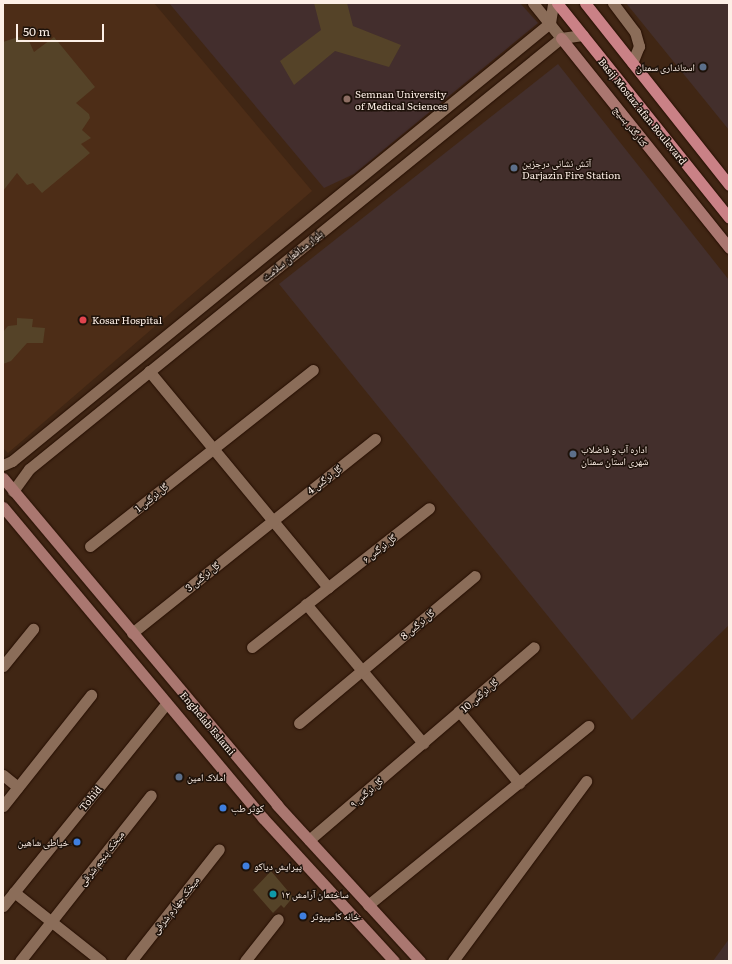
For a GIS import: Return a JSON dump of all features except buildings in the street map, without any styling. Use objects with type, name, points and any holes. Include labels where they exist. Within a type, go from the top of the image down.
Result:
[{"type":"main road","name":"Basij Mostaz'afan Boulevard","points":[[557,3],[729,218]]},
{"type":"main road","name":"Basij Mostaz'afan Boulevard","points":[[585,3],[729,185]]},
{"type":"main road","name":"کنارگذر بسیج","points":[[562,38],[729,248]]},
{"type":"main road","points":[[708,159],[729,178]]},
{"type":"main road","name":"Enghelab Eslami","points":[[3,478],[277,806],[420,961]]},
{"type":"main road","name":"Enghelab Eslami","points":[[3,507],[84,606],[263,818],[394,961]]},
{"type":"main road","points":[[84,606],[98,592]]},
{"type":"main road","points":[[263,818],[277,806]]},
{"type":"street","name":"کنارگذر بسیج","points":[[533,3],[562,38]]},
{"type":"street","points":[[550,23],[553,3]]},
{"type":"street","points":[[613,3],[635,32],[639,46],[632,63]]},
{"type":"street","name":"بلوار مدافعان سلامت","points":[[3,465],[18,456],[550,23]]},
{"type":"street","points":[[562,38],[582,35]]},
{"type":"street","name":"بلوار مدافعان سلامت","points":[[13,491],[29,469],[562,38]]},
{"type":"street","points":[[529,40],[542,43],[542,54]]},
{"type":"street","points":[[299,228],[303,239],[310,241]]},
{"type":"street","points":[[272,250],[278,252],[282,263]]},
{"type":"street","name":"گل نرگس 1","points":[[90,546],[313,370]]},
{"type":"street","points":[[149,371],[328,587]]},
{"type":"street","name":"گل نرگس 4","points":[[272,520],[375,439]]},
{"type":"street","points":[[18,456],[18,464],[29,469]]},
{"type":"street","name":"گل نرگس ۶","points":[[252,647],[429,508]]},
{"type":"street","name":"گل نرگس 3","points":[[132,633],[272,520]]},
{"type":"street","name":"گل نرگس 8","points":[[299,723],[475,576]]},
{"type":"street","points":[[306,604],[360,671],[423,743]]},
{"type":"street","points":[[3,666],[33,629]]},
{"type":"street","name":"گل نرگس 10","points":[[423,743],[534,647]]},
{"type":"street","points":[[3,806],[91,694]]},
{"type":"street","name":"Tohid","points":[[3,906],[166,704]]},
{"type":"street","points":[[459,711],[519,783]]},
{"type":"street","points":[[368,905],[588,726]]},
{"type":"street","name":"گل نرگس ۹","points":[[309,840],[423,743]]},
{"type":"street","points":[[3,776],[18,787]]},
{"type":"street","points":[[453,961],[586,781]]},
{"type":"street","name":"میخک پنجم شرقی","points":[[20,961],[151,795]]},
{"type":"street","name":"میخک چهارم شرقی","points":[[130,961],[220,849]]},
{"type":"street","points":[[14,892],[102,961]]},
{"type":"street","name":"Tohid","points":[[3,897],[14,892]]},
{"type":"street","points":[[245,961],[278,919]]},
{"type":"shaded area","name":"Kosar Hospital","points":[[3,3],[154,3],[312,191],[8,453],[3,448]]},
{"type":"shaded area","name":"Semnan University of Medical Sciences","points":[[169,3],[520,3],[538,23],[354,174],[324,188]]},
{"type":"shaded area","name":"استانداری سمنان","points":[[626,3],[729,3],[729,130]]},
{"type":"shaded area","name":"اداره آب و فاضلاب شهری استان سمنان","points":[[558,64],[729,280],[729,625],[632,720],[279,284]]},
{"type":"shaded area","points":[[729,939],[729,961],[713,961]]},
{"type":"place","name":"استانداری سمنان","points":[[703,67]]},
{"type":"place","name":"Semnan University of Medical Sciences","points":[[347,99]]},
{"type":"place","name":"آتش نشانی درجزین Darjazin Fire Station","points":[[514,168]]},
{"type":"place","name":"Kosar Hospital","points":[[83,320]]},
{"type":"place","name":"اداره آب و فاضلاب شهری استان سمنان","points":[[573,454]]},
{"type":"place","name":"املاک امین","points":[[179,777]]},
{"type":"place","name":"کوثر طب","points":[[223,808]]},
{"type":"place","name":"خیاطی شاهین","points":[[77,842]]},
{"type":"place","name":"پیرایش دیاکو","points":[[246,866]]},
{"type":"place","name":"ساختمان آرامش ۱۲","points":[[273,894]]},
{"type":"place","name":"خانه کامپیوتر","points":[[303,916]]}]
